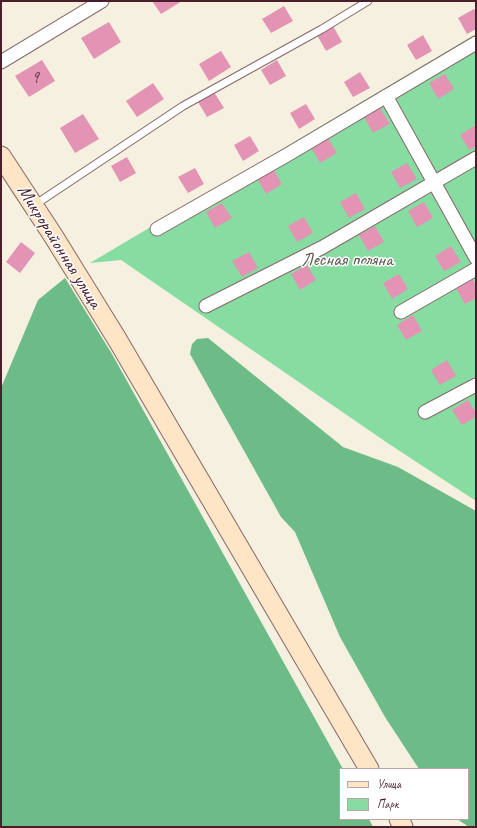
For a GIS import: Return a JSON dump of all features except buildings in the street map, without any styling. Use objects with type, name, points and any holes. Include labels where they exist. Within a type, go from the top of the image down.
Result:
[{"type":"street","points":[[1,62],[102,1]]},
{"type":"street","points":[[157,229],[287,155],[476,43]]},
{"type":"street","points":[[386,96],[476,258]]},
{"type":"street","name":"Микрорайонная улица","points":[[1,156],[117,339],[368,768]]},
{"type":"street","points":[[206,306],[323,247],[476,158]]},
{"type":"street","points":[[401,312],[476,269]]},
{"type":"street","points":[[425,412],[476,385]]},
{"type":"lane","points":[[33,206],[183,106],[322,29],[368,1]]},
{"type":"green space","name":"Лесная поляна","points":[[476,34],[476,501],[389,444],[121,260],[90,263]]},
{"type":"green space","points":[[65,278],[112,354],[342,768],[339,768],[339,820],[370,820],[373,827],[1,827],[1,388],[38,300]]},
{"type":"green space","points":[[208,338],[343,447],[398,467],[476,511],[476,827],[469,827],[458,820],[469,820],[469,768],[418,768],[385,717],[340,637],[295,532],[281,517],[190,354],[192,344],[197,339]]}]
